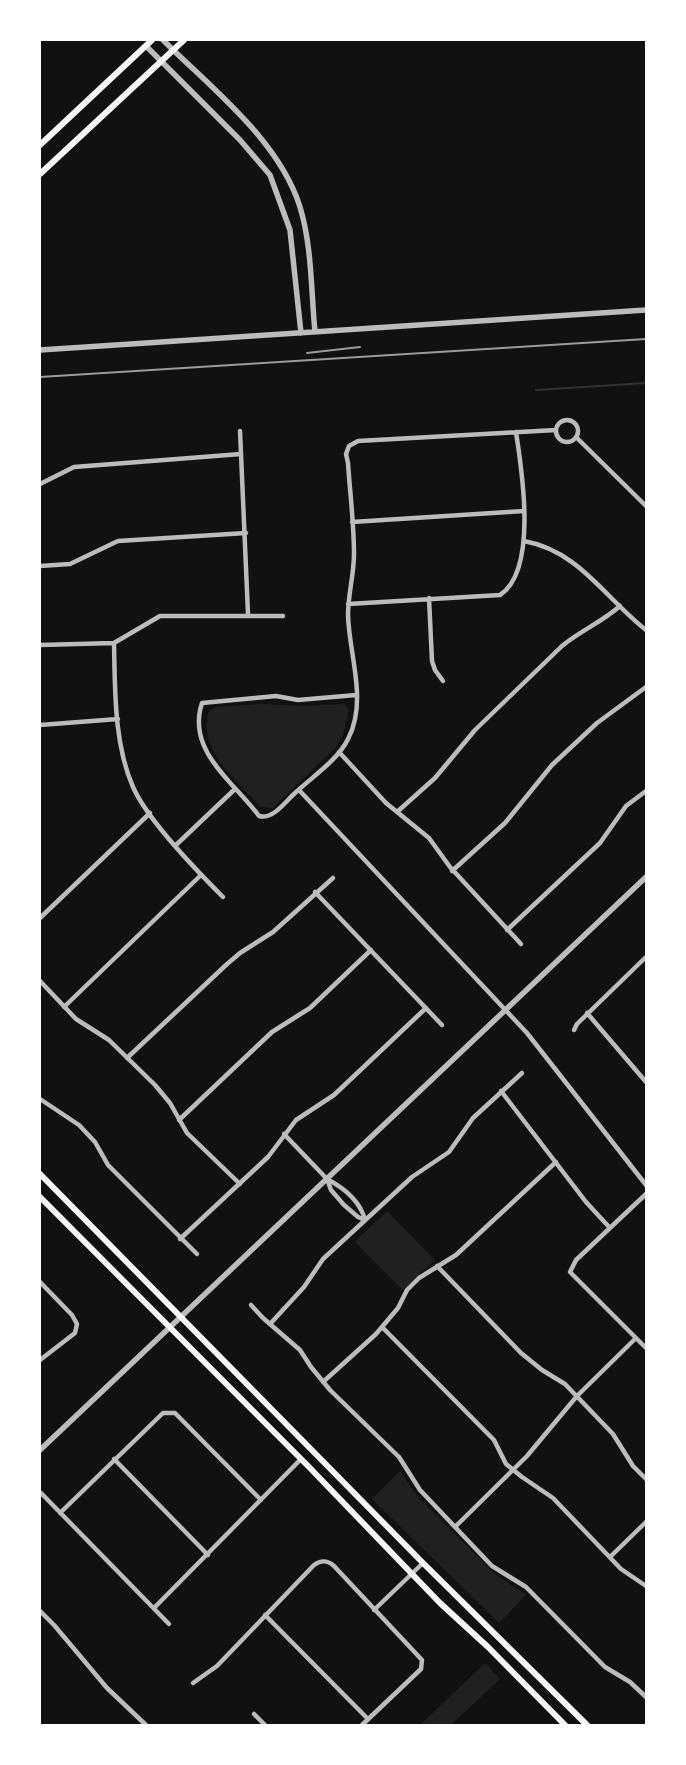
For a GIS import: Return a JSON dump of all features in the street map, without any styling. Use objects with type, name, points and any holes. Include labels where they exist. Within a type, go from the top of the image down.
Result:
[{"type":"main road","points":[[40,145],[152,40]]},
{"type":"main road","points":[[40,174],[184,40]]},
{"type":"main road","points":[[40,1174],[182,1316],[423,1563],[587,1725]]},
{"type":"main road","points":[[40,1197],[411,1574],[565,1725]]},
{"type":"street","points":[[140,40],[240,140],[270,175],[290,230],[301,332]]},
{"type":"street","points":[[163,40],[257,134],[269,149],[293,188],[300,207],[308,249],[315,332]]},
{"type":"street","points":[[40,350],[646,310]]},
{"type":"street","points":[[569,420],[577,427],[576,437],[570,442],[563,441],[558,437],[556,430],[558,423],[569,420]]},
{"type":"street","points":[[356,695],[298,700],[276,696],[202,703],[198,714],[202,740],[216,767],[235,789],[259,816],[269,817],[338,752],[348,739],[357,711],[356,695],[348,604],[353,570],[352,522],[346,454],[349,446],[358,442],[556,430]]},
{"type":"street","points":[[240,431],[246,533],[248,614]]},
{"type":"street","points":[[348,604],[500,594],[504,592],[517,568],[523,551],[524,541],[524,511],[516,432]]},
{"type":"street","points":[[576,437],[646,506]]},
{"type":"street","points":[[40,484],[74,467],[241,454]]},
{"type":"street","points":[[352,522],[524,511]]},
{"type":"street","points":[[40,566],[70,564],[118,542],[246,533]]},
{"type":"street","points":[[524,541],[540,544],[569,557],[646,630]]},
{"type":"street","points":[[429,598],[432,661],[435,670],[443,681]]},
{"type":"street","points":[[397,812],[435,778],[475,730],[562,646],[577,633],[608,616],[620,606]]},
{"type":"street","points":[[40,645],[114,643],[160,616],[248,614],[283,616]]},
{"type":"street","points":[[114,643],[118,719],[126,766],[133,788],[176,845],[223,898]]},
{"type":"street","points":[[452,870],[505,823],[552,765],[597,723],[646,687]]},
{"type":"street","points":[[40,724],[118,719]]},
{"type":"street","points":[[338,752],[397,812],[429,838],[452,870],[521,944]]},
{"type":"street","points":[[176,845],[235,789]]},
{"type":"street","points":[[299,790],[506,1010],[540,1049],[646,1184]]},
{"type":"street","points":[[507,930],[600,842],[626,806],[646,791]]},
{"type":"street","points":[[40,918],[150,813]]},
{"type":"street","points":[[64,1007],[202,876]]},
{"type":"street","points":[[40,1450],[646,877]]},
{"type":"street","points":[[127,1058],[226,965],[240,953],[273,932],[315,892],[333,878]]},
{"type":"street","points":[[315,892],[442,1025]]},
{"type":"street","points":[[179,1120],[272,1032],[304,1013],[371,950]]},
{"type":"street","points":[[574,1030],[577,1024],[646,957]]},
{"type":"street","points":[[40,982],[85,1026],[109,1040],[165,1096],[188,1133],[240,1184]]},
{"type":"street","points":[[180,1239],[268,1157],[296,1120],[334,1095],[426,1008]]},
{"type":"street","points":[[587,1014],[645,1079]]},
{"type":"street","points":[[270,1324],[304,1286],[323,1259],[412,1176],[449,1152],[473,1118],[522,1074]]},
{"type":"street","points":[[501,1091],[586,1202],[610,1228]]},
{"type":"street","points":[[40,1098],[80,1125],[95,1142],[108,1165],[197,1254]]},
{"type":"street","points":[[284,1134],[327,1179],[342,1187],[362,1209],[365,1220]]},
{"type":"street","points":[[323,1382],[382,1327],[398,1308],[407,1290],[419,1278],[456,1255],[535,1179],[556,1162]]},
{"type":"street","points":[[327,1179],[331,1190],[344,1205],[358,1217],[365,1220]]},
{"type":"street","points":[[646,1194],[576,1260],[570,1272],[646,1348]]},
{"type":"street","points":[[437,1266],[521,1353],[542,1370],[565,1384],[613,1434],[633,1466],[646,1479]]},
{"type":"street","points":[[40,1282],[72,1315],[77,1324],[74,1333],[40,1360]]},
{"type":"street","points":[[251,1304],[270,1324],[300,1350],[323,1382],[399,1457],[420,1490],[492,1566],[526,1587],[605,1667],[630,1682],[646,1697]]},
{"type":"street","points":[[382,1327],[494,1440],[506,1464],[552,1498],[632,1578],[646,1586]]},
{"type":"street","points":[[455,1527],[545,1437],[576,1396],[636,1338]]},
{"type":"street","points":[[60,1512],[164,1413],[169,1412],[175,1413],[261,1500]]},
{"type":"street","points":[[114,1459],[208,1555]]},
{"type":"street","points":[[154,1608],[300,1460]]},
{"type":"street","points":[[41,1493],[169,1624]]},
{"type":"street","points":[[610,1557],[646,1522]]},
{"type":"street","points":[[192,1683],[216,1666],[314,1565],[322,1561],[334,1566],[421,1658],[421,1669],[362,1725]]},
{"type":"street","points":[[374,1610],[423,1563]]},
{"type":"street","points":[[40,1611],[107,1688],[146,1725]]},
{"type":"street","points":[[265,1615],[368,1719]]},
{"type":"street","points":[[254,1714],[265,1725]]},
{"type":"shaded area","points":[[261,704],[302,706],[344,704],[349,710],[343,735],[336,747],[273,808],[261,807],[231,776],[214,752],[209,739],[207,725],[209,711],[215,707]]},
{"type":"shaded area","points":[[387,1211],[435,1260],[403,1290],[355,1242]]},
{"type":"shaded area","points":[[400,1471],[418,1497],[495,1574],[526,1595],[499,1623],[372,1499]]},
{"type":"shaded area","points":[[485,1663],[500,1679],[451,1725],[420,1725]]},
{"type":"waterway","points":[[536,390],[646,383]]},
{"type":"railway","points":[[40,377],[646,339]]},
{"type":"railway","points":[[307,353],[360,347]]}]
